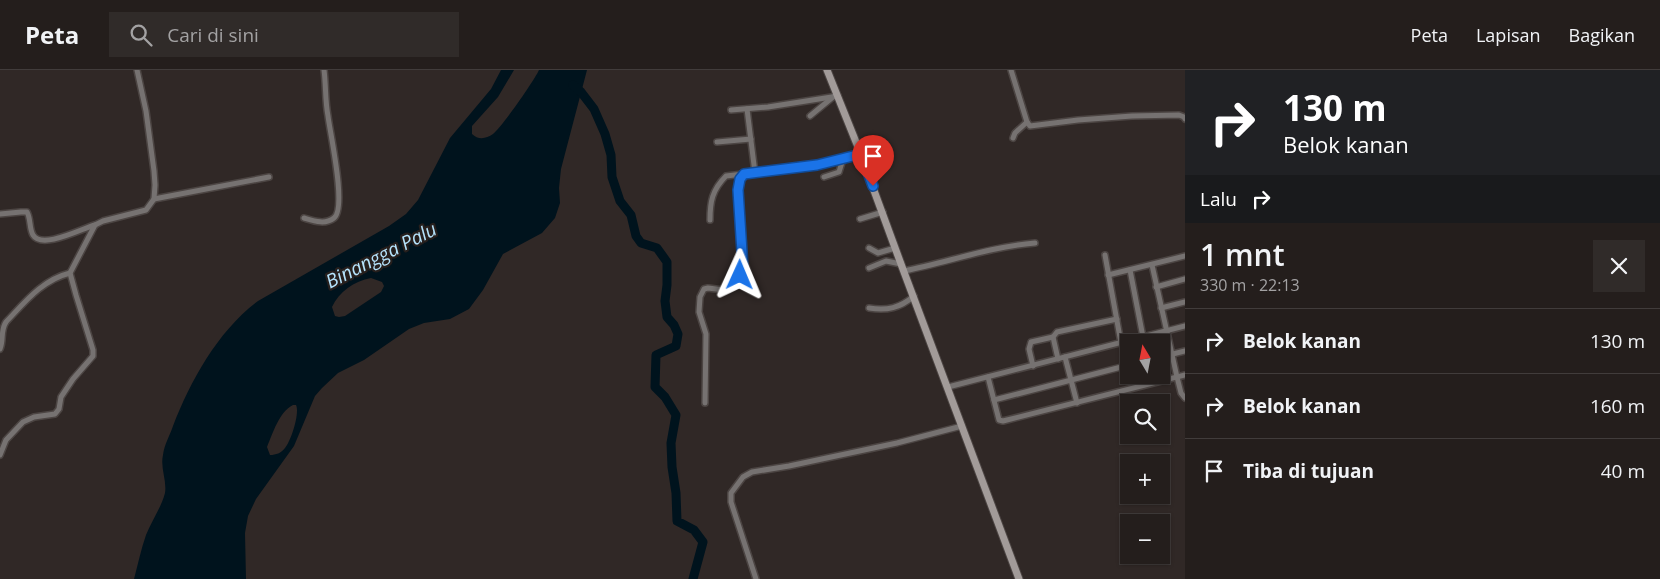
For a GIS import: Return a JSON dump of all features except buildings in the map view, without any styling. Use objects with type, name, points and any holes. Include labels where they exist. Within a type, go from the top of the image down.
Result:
[{"type":"main road","points":[[827,70],[836,97],[861,154],[883,212],[1019,579]]},
{"type":"street","points":[[0,214],[27,212],[32,233],[38,239],[62,237],[103,221],[146,210],[154,199],[154,171],[146,111],[137,70]]},
{"type":"street","points":[[304,218],[325,222],[334,218],[338,208],[338,178],[328,117],[324,70]]},
{"type":"street","points":[[1011,70],[1027,122],[1030,126],[1132,116],[1179,116],[1185,119]]},
{"type":"street","points":[[731,110],[836,97]]},
{"type":"street","points":[[810,116],[836,97]]},
{"type":"street","points":[[747,109],[755,173]]},
{"type":"street","points":[[1013,138],[1015,133],[1027,122]]},
{"type":"street","points":[[717,142],[751,139]]},
{"type":"street","points":[[710,220],[710,203],[726,176],[817,165],[861,154]]},
{"type":"street","points":[[824,177],[839,172],[842,159]]},
{"type":"street","points":[[705,403],[706,334],[701,321],[699,304],[704,289],[728,289],[740,275],[743,268],[738,190],[740,179],[744,174]]},
{"type":"street","points":[[154,199],[269,177]]},
{"type":"street","points":[[860,219],[883,212]]},
{"type":"street","points":[[0,349],[2,330],[6,322],[40,287],[53,279],[70,273],[96,225]]},
{"type":"street","points":[[869,268],[886,261],[902,267],[930,266],[978,252],[1035,243]]},
{"type":"street","points":[[869,248],[878,253],[895,248]]},
{"type":"street","points":[[1104,255],[1120,338]]},
{"type":"street","points":[[1108,275],[1185,256]]},
{"type":"street","points":[[1152,265],[1165,331],[1181,393],[1185,398]]},
{"type":"street","points":[[1130,270],[1142,334]]},
{"type":"street","points":[[0,455],[6,440],[23,422],[55,414],[59,409],[61,397],[73,379],[91,359],[93,350],[70,273]]},
{"type":"street","points":[[1156,287],[1185,279]]},
{"type":"street","points":[[870,308],[889,309],[905,303],[914,296]]},
{"type":"street","points":[[1161,308],[1185,302]]},
{"type":"street","points":[[1033,366],[1029,349],[1031,342],[1053,337],[1057,332],[1116,319]]},
{"type":"street","points":[[1154,334],[1185,326]]},
{"type":"street","points":[[1053,337],[1058,359]]},
{"type":"street","points":[[948,388],[1120,343]]},
{"type":"street","points":[[1171,354],[1185,350]]},
{"type":"street","points":[[1065,357],[1077,403]]},
{"type":"street","points":[[994,400],[1120,367]]},
{"type":"street","points":[[988,377],[999,420],[1003,421],[1185,375]]},
{"type":"street","points":[[756,579],[731,502],[731,493],[743,476],[752,472],[879,447],[962,426]]},
{"type":"water","name":"Binangga Palu","points":[[501,70],[514,70],[498,97],[472,126],[472,134],[479,138],[488,137],[497,130],[518,104],[539,70],[587,70],[561,169],[560,203],[555,218],[542,233],[503,254],[483,290],[469,309],[450,319],[424,323],[409,329],[364,360],[338,373],[315,396],[294,446],[256,499],[248,516],[245,533],[246,579],[134,579],[146,535],[165,493],[162,460],[166,444],[188,391],[218,342],[230,327],[258,301],[389,226],[406,214],[418,200],[450,138],[491,89]],"holes":[[[371,278],[382,282],[384,286],[381,292],[345,316],[335,316],[332,307],[343,292],[353,285]],[[293,405],[296,405],[297,414],[290,439],[282,451],[270,455],[267,447],[274,429],[280,418]]]},
{"type":"waterway","points":[[573,85],[594,109],[605,134],[611,155],[612,177],[620,201],[631,215],[636,236],[641,243],[657,248],[667,262],[665,301],[667,317],[674,325],[678,334],[676,346],[656,355],[655,387],[665,397],[676,415],[671,443],[677,521],[694,530],[703,542],[693,579]]},
{"type":"route","points":[[740,275],[743,268],[738,190],[740,179],[744,174],[817,165],[861,154],[873,186]]}]
